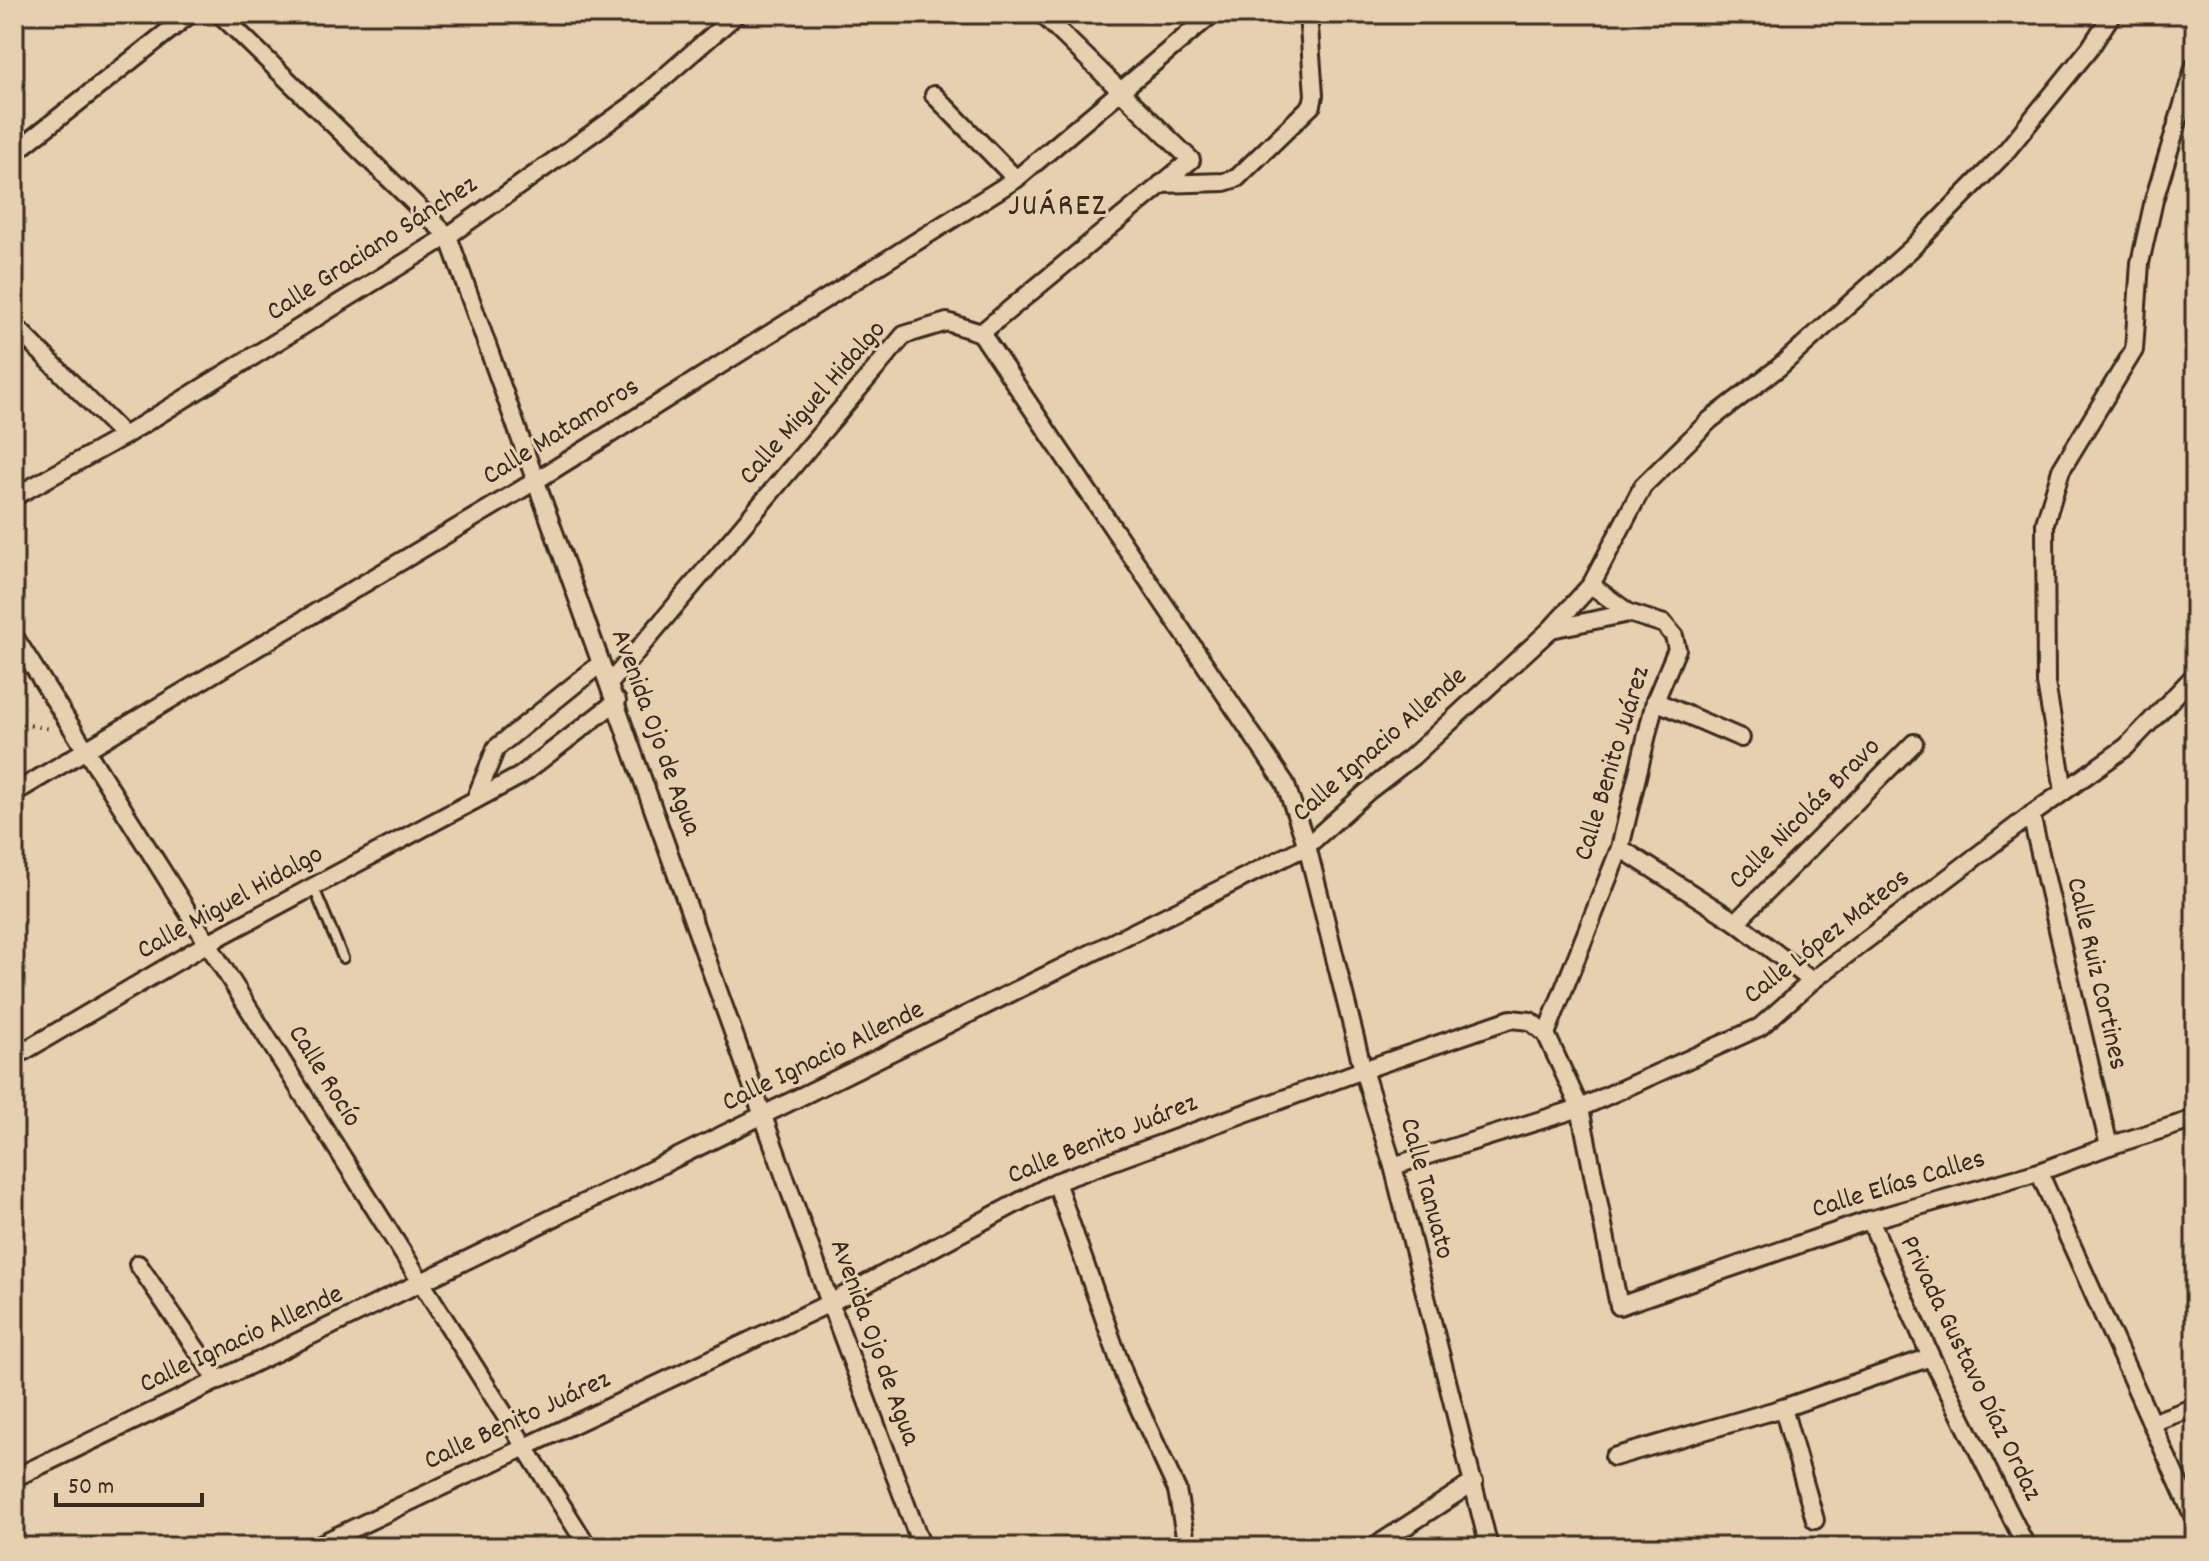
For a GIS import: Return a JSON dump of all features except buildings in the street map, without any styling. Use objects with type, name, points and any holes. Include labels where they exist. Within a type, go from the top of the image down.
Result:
[{"type":"street","points":[[14,153],[190,14]]},
{"type":"street","name":"Avenida Ojo de Agua","points":[[220,14],[448,236],[830,1303],[922,1547]]},
{"type":"street","name":"Calle Graciano Sánchez","points":[[14,497],[124,436],[448,236],[631,106],[737,14]]},
{"type":"street","points":[[981,333],[1191,160],[1042,14]]},
{"type":"street","points":[[1120,90],[1212,14]]},
{"type":"street","points":[[1161,184],[1224,182],[1237,178],[1312,105],[1314,95],[1308,14]]},
{"type":"street","name":"Calle Ignacio Allende","points":[[14,1478],[423,1284],[1307,846],[1412,757],[1551,629],[1591,585],[1643,486],[1710,420],[1778,368],[1911,249],[2003,155],[2090,48],[2112,14]]},
{"type":"street","points":[[2064,791],[2046,683],[2045,523],[2061,470],[2134,350],[2140,263],[2154,200],[2195,65]]},
{"type":"street","name":"Calle Matamoros","points":[[14,793],[537,480],[1016,179],[1120,90]]},
{"type":"street","points":[[934,95],[1016,179]]},
{"type":"street","name":"Calle Miguel Hidalgo","points":[[609,684],[904,335],[947,322],[981,333]]},
{"type":"street","points":[[14,325],[124,436]]},
{"type":"street","name":"Calle Tanuato","points":[[981,333],[1285,783],[1307,846],[1363,1070],[1393,1166],[1489,1547]]},
{"type":"street","points":[[1591,585],[1629,613]]},
{"type":"street","points":[[1551,629],[1629,613]]},
{"type":"street","name":"Calle Benito Juárez","points":[[314,1547],[830,1303],[1056,1182],[1511,1019],[1530,1021],[1546,1034],[1620,848],[1655,701],[1677,649],[1674,636],[1664,624],[1629,613]]},
{"type":"street","name":"Calle Rocío","points":[[14,636],[588,1547]]},
{"type":"street","points":[[475,800],[496,748],[600,664]]},
{"type":"street","name":"Calle López Mateos","points":[[1393,1166],[1580,1108],[1760,1027],[1812,981],[2126,747],[2195,675]]},
{"type":"street","name":"Calle Miguel Hidalgo","points":[[14,1057],[208,943],[520,776],[617,701]]},
{"type":"street","points":[[1655,701],[1741,738]]},
{"type":"street","name":"Calle Nicolás Bravo","points":[[1736,922],[1914,743]]},
{"type":"street","name":"Calle Ruiz Cortines","points":[[2031,815],[2109,1146]]},
{"type":"street","points":[[1620,848],[1736,922],[1812,981]]},
{"type":"street","points":[[1546,1034],[1580,1108]]},
{"type":"street","name":"Calle Elías Calles","points":[[1580,1108],[1619,1306],[1870,1220],[2039,1172],[2195,1119]]},
{"type":"street","points":[[2039,1172],[2195,1520]]},
{"type":"street","points":[[1056,1182],[1126,1380],[1177,1490],[1187,1547]]},
{"type":"street","name":"Privada Gustavo Díaz Ordaz","points":[[1870,1220],[1931,1357],[2023,1540]]},
{"type":"street","points":[[138,1264],[218,1381]]},
{"type":"street","points":[[1614,1457],[1783,1408],[1931,1357]]},
{"type":"street","points":[[2151,1423],[2195,1407]]},
{"type":"street","points":[[1783,1408],[1815,1520]]},
{"type":"street","points":[[1374,1547],[1474,1482]]},
{"type":"lane","points":[[314,888],[343,958]]},
{"type":"path","points":[[14,723],[75,732]]},
{"type":"district","name":"JUÁREZ","points":[[1058,208]]}]
